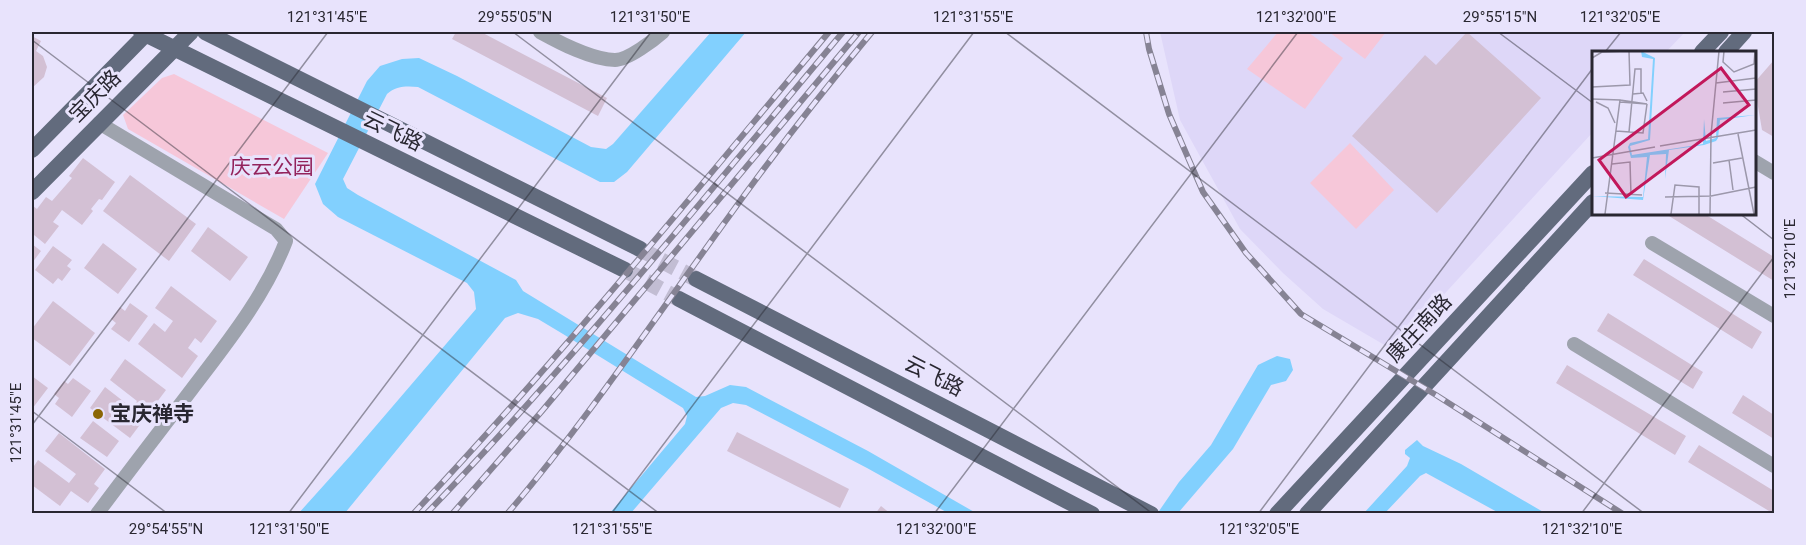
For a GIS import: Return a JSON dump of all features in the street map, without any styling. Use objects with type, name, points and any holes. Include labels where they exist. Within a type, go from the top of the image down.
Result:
[{"type":"main road","name":"宝庆路","points":[[32,150],[145,32]]},
{"type":"main road","name":"云飞路","points":[[145,32],[625,270]]},
{"type":"main road","name":"宝庆路","points":[[32,192],[191,32]]},
{"type":"main road","name":"云飞路","points":[[205,32],[640,249]]},
{"type":"main road","points":[[1703,51],[1721,32]]},
{"type":"main road","points":[[1727,51],[1744,32]]},
{"type":"main road","name":"康庄南路","points":[[1277,513],[1592,174]]},
{"type":"main road","name":"康庄南路","points":[[1307,513],[1592,202]]},
{"type":"main road","name":"云飞路","points":[[696,279],[1151,513]]},
{"type":"main road","points":[[680,299],[1092,513]]},
{"type":"street","points":[[540,32],[585,53],[617,60],[648,45],[663,32]]},
{"type":"street","points":[[97,513],[225,347],[258,296],[286,241],[276,229],[99,123]]},
{"type":"street","points":[[1755,162],[1774,173]]},
{"type":"street","points":[[1652,243],[1774,316]]},
{"type":"street","points":[[1574,344],[1774,466]]},
{"type":"shaded area","points":[[1160,32],[1685,32],[1667,51],[1592,51],[1592,133],[1393,350],[1323,309],[1283,273],[1240,229],[1180,120]]},
{"type":"green space","points":[[1278,32],[1308,32],[1343,58],[1305,109],[1247,69]]},
{"type":"green space","points":[[1329,32],[1386,32],[1365,59]]},
{"type":"green space","name":"庆云公园","points":[[174,74],[328,153],[284,219],[128,129],[123,115],[162,78]]},
{"type":"green space","points":[[1350,143],[1394,190],[1356,229],[1310,183]]},
{"type":"water","points":[[711,32],[746,32],[627,172],[614,182],[600,182],[418,87],[398,88],[387,94],[343,179],[347,188],[358,195],[516,280],[523,291],[696,397],[705,396],[730,385],[746,387],[868,451],[976,513],[948,513],[746,405],[733,403],[721,408],[631,513],[610,513],[685,424],[687,416],[683,408],[563,334],[538,319],[518,313],[505,318],[345,513],[298,514],[476,309],[474,292],[467,283],[338,217],[323,204],[315,184],[367,81],[380,66],[402,59],[419,58],[591,147],[606,149],[613,144]]},
{"type":"water","points":[[1277,356],[1290,359],[1293,370],[1286,381],[1271,385],[1233,449],[1178,513],[1157,514],[1179,482],[1211,445],[1258,365]]},
{"type":"water","points":[[1417,440],[1423,446],[1461,464],[1545,513],[1499,513],[1426,473],[1420,476],[1385,513],[1364,513],[1407,466],[1410,458],[1405,454],[1405,450]]},
{"type":"building","points":[[456,32],[481,32],[607,98],[598,116],[452,39]]},
{"type":"building","points":[[1467,32],[1541,98],[1437,213],[1352,136],[1425,55],[1436,65]]},
{"type":"building","points":[[32,36],[41,41],[36,51],[43,56],[47,67],[44,77],[32,88]]},
{"type":"building","points":[[1774,60],[1774,137],[1762,130],[1755,82]]},
{"type":"building","points":[[83,158],[115,182],[102,200],[99,199],[91,209],[93,211],[82,225],[62,210],[53,222],[59,226],[45,244],[34,235],[32,239],[33,206],[37,209],[46,197],[52,201],[72,178],[69,176]]},
{"type":"building","points":[[130,175],[196,224],[169,261],[103,211]]},
{"type":"building","points":[[1670,214],[1705,214],[1774,257],[1774,281],[1669,216]]},
{"type":"building","points":[[208,227],[248,257],[230,281],[191,251]]},
{"type":"building","points":[[103,243],[137,269],[118,294],[84,268]]},
{"type":"building","points":[[32,244],[41,251],[32,263]]},
{"type":"building","points":[[53,246],[72,260],[67,266],[71,269],[62,281],[58,278],[53,284],[35,270]]},
{"type":"building","points":[[1644,259],[1762,332],[1752,349],[1633,275]]},
{"type":"building","points":[[171,286],[217,321],[201,343],[195,338],[188,348],[198,356],[182,378],[138,344],[154,323],[165,332],[173,321],[155,308]]},
{"type":"building","points":[[53,301],[95,333],[70,366],[32,338],[32,329]]},
{"type":"building","points":[[130,303],[148,316],[129,342],[111,329],[116,323],[111,319],[120,307],[125,311]]},
{"type":"building","points":[[1608,313],[1703,372],[1693,389],[1597,331]]},
{"type":"building","points":[[125,359],[166,390],[130,438],[90,408],[105,387],[132,408],[137,401],[110,380]]},
{"type":"building","points":[[1567,365],[1686,436],[1675,455],[1556,383]]},
{"type":"building","points":[[32,376],[48,388],[32,409]]},
{"type":"building","points":[[73,378],[91,391],[72,417],[55,404],[59,398],[54,394],[64,381],[68,384]]},
{"type":"building","points":[[1743,395],[1774,415],[1774,439],[1732,413]]},
{"type":"building","points":[[93,421],[119,441],[107,457],[80,438]]},
{"type":"building","points":[[737,432],[849,489],[840,508],[727,451]]},
{"type":"building","points":[[59,433],[105,469],[94,484],[99,488],[88,503],[71,491],[60,506],[32,485],[32,469],[38,460],[69,483],[76,474],[45,451]]},
{"type":"building","points":[[1699,445],[1774,491],[1774,514],[1688,462]]},
{"type":"building","points":[[881,506],[891,514],[875,514]]},
{"type":"tunnel","points":[[640,249],[696,279]]},
{"type":"tunnel","points":[[625,270],[679,299]]},
{"type":"railway","points":[[413,514],[573,336],[829,32]]},
{"type":"railway","points":[[426,514],[587,337],[843,32]]},
{"type":"railway","points":[[452,514],[542,411],[859,32]]},
{"type":"railway","points":[[507,514],[594,404],[747,191],[817,99],[872,32]]},
{"type":"railway","points":[[1146,32],[1169,114],[1203,192],[1246,253],[1301,314],[1436,395],[1623,514]]},
{"type":"place","name":"宝庆禅寺","points":[[98,414]]}]
